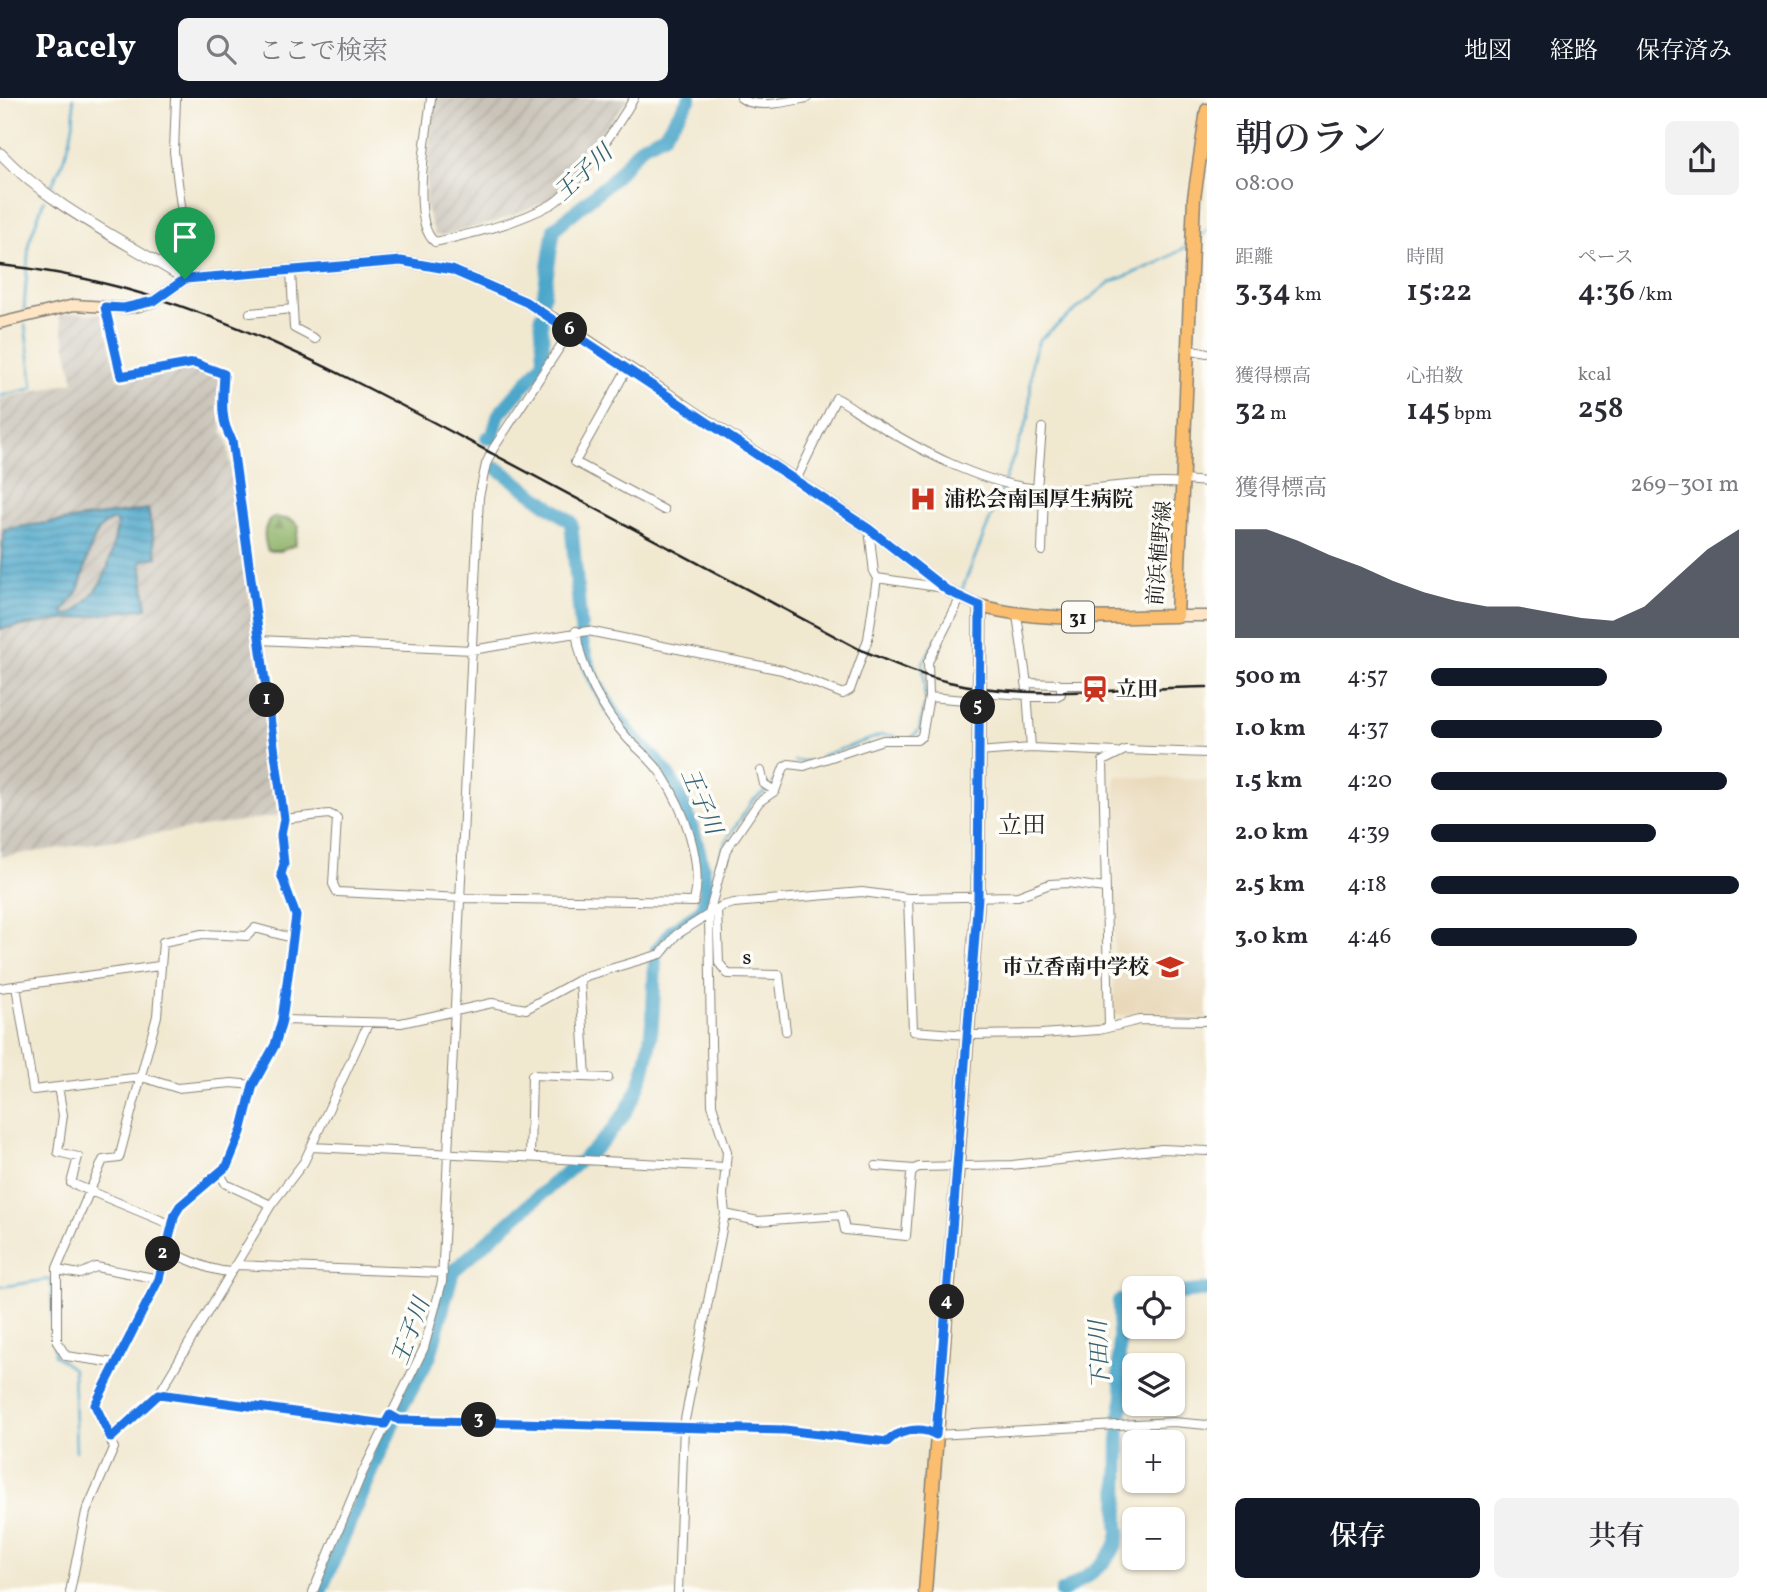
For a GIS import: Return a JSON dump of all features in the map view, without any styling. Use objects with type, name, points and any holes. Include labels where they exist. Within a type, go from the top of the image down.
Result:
[{"type":"main road","name":"前浜植野線","points":[[980,606],[1017,615],[1177,616],[1194,198],[1207,110]]},
{"type":"main road","points":[[0,323],[74,305],[124,308],[154,301],[185,279],[401,261],[452,270],[526,302],[869,529],[944,588],[980,606],[978,897],[925,1592]]},
{"type":"main road","points":[[1177,616],[1207,616]]},
{"type":"street","points":[[0,153],[29,182],[64,208],[185,279],[189,267],[174,152],[176,98]]},
{"type":"street","points":[[431,98],[421,203],[429,238],[435,242],[498,227],[554,203],[593,159],[634,98]]},
{"type":"street","points":[[741,98],[752,102],[787,103],[807,98]]},
{"type":"street","points":[[291,271],[294,328],[315,339]]},
{"type":"street","points":[[70,1592],[86,1512],[113,1455],[111,1438],[95,1405],[159,1279],[164,1252],[180,1206],[227,1166],[241,1132],[253,1085],[275,1045],[282,1020],[296,916],[281,874],[284,864],[281,835],[284,819],[232,440],[226,432],[223,413],[223,372],[194,363],[121,376],[105,307]]},
{"type":"street","points":[[250,313],[293,309]]},
{"type":"street","points":[[313,1592],[385,1424],[394,1417],[425,1348],[443,1273],[479,497],[486,464],[570,330]]},
{"type":"street","points":[[1188,349],[1207,353]]},
{"type":"street","points":[[628,369],[575,462],[664,510]]},
{"type":"street","points":[[796,480],[836,398],[894,433],[998,484],[1041,489],[1099,488],[1126,482],[1207,482]]},
{"type":"street","points":[[1042,428],[1042,551]]},
{"type":"street","points":[[259,640],[472,650],[588,631],[782,670],[847,693],[868,639],[877,578],[874,573],[869,529]]},
{"type":"street","points":[[877,578],[944,588]]},
{"type":"street","points":[[678,1592],[684,1425],[725,1214],[723,1195],[727,1152],[712,1105],[706,916],[726,850],[759,802],[775,791],[784,767],[789,764],[804,766],[883,740],[917,740],[922,736],[929,697],[928,662],[961,597]]},
{"type":"street","points":[[1017,615],[1031,748]]},
{"type":"street","points":[[576,631],[579,658],[611,716],[627,738],[661,773],[679,809],[695,861],[697,885],[694,902]]},
{"type":"street","points":[[1026,683],[1093,685]]},
{"type":"street","points":[[929,697],[1059,696],[1060,685]]},
{"type":"street","points":[[978,752],[1031,748],[1207,752]]},
{"type":"street","points":[[1109,1027],[1102,766],[1107,757],[1116,752]]},
{"type":"street","points":[[761,771],[764,784],[775,791]]},
{"type":"street","points":[[284,819],[329,814],[337,818],[333,884],[337,892],[462,898],[694,902],[706,916]]},
{"type":"street","points":[[282,1020],[401,1023],[492,1003],[526,1009],[580,980],[661,954],[676,936],[717,909],[734,903],[826,898],[845,893],[908,898],[1018,896],[1050,884],[1068,883],[1105,888]]},
{"type":"street","points":[[908,898],[913,1031],[968,1035],[1041,1034],[1099,1030],[1140,1020],[1207,1021]]},
{"type":"street","name":"s","points":[[717,909],[719,963],[728,974],[779,975],[786,1031]]},
{"type":"street","points":[[115,1363],[66,1356],[57,1342],[57,1270],[103,1160],[119,1158],[157,1016],[163,942],[202,934],[247,936],[255,928],[292,938]]},
{"type":"street","points":[[0,988],[159,966]]},
{"type":"street","points":[[580,980],[586,1077]]},
{"type":"street","points":[[16,986],[33,1090],[142,1077],[177,1088],[232,1083],[253,1085]]},
{"type":"street","points":[[111,1438],[159,1394],[271,1205],[304,1163],[368,1024]]},
{"type":"street","points":[[530,1156],[533,1075],[608,1078]]},
{"type":"street","points":[[58,1087],[63,1115],[58,1152],[78,1157],[71,1183],[172,1225]]},
{"type":"street","points":[[311,1147],[726,1167]]},
{"type":"street","points":[[876,1167],[958,1167],[1150,1150],[1207,1151]]},
{"type":"street","points":[[725,1214],[758,1221],[842,1215],[845,1230],[906,1236],[914,1169]]},
{"type":"street","points":[[220,1174],[226,1184],[271,1205]]},
{"type":"street","points":[[164,1252],[179,1255],[208,1270],[233,1268],[443,1273]]},
{"type":"street","points":[[57,1270],[80,1274],[96,1267],[159,1279]]},
{"type":"street","points":[[159,1394],[385,1424]]},
{"type":"street","points":[[394,1417],[825,1432],[887,1442],[895,1435],[905,1432],[932,1432],[936,1435],[1173,1422],[1207,1425]]},
{"type":"shaded area","points":[[433,98],[628,98],[553,199],[493,223],[435,235],[425,204]]},
{"type":"shaded area","points":[[103,314],[118,380],[195,368],[220,376],[222,431],[227,440],[280,813],[276,816],[0,857],[0,399],[74,382],[59,315]]},
{"type":"shaded area","points":[[1115,776],[1207,780],[1207,1018],[1114,1015]]},
{"type":"green space","points":[[273,517],[292,520],[299,526],[295,545],[281,551],[268,551],[264,532]]},
{"type":"water","points":[[148,509],[157,557],[141,561],[147,608],[0,629],[0,572],[4,529]],"holes":[[[115,520],[117,526],[103,578],[92,595],[77,610],[65,615],[63,611],[77,592],[99,530]]]},
{"type":"waterway","points":[[49,191],[64,158],[71,134],[73,98]]},
{"type":"waterway","name":"王子川","points":[[543,299],[554,229],[611,181],[642,146],[664,135],[690,98]]},
{"type":"waterway","points":[[24,310],[29,242],[44,200]]},
{"type":"waterway","points":[[1196,241],[1207,230]]},
{"type":"waterway","points":[[1004,482],[1029,416],[1032,361],[1039,340],[1109,283],[1158,263],[1188,246]]},
{"type":"waterway","name":"王子川","points":[[487,438],[492,438],[499,414],[541,366],[544,359],[541,316]]},
{"type":"waterway","points":[[0,396],[33,388],[25,325]]},
{"type":"waterway","name":"王子川","points":[[497,468],[571,522],[581,628]]},
{"type":"waterway","points":[[961,592],[1003,487]]},
{"type":"waterway","name":"王子川","points":[[581,634],[587,660],[605,699],[621,723],[666,772],[677,791],[690,820],[701,858],[705,888],[702,910],[672,931],[657,950]]},
{"type":"waterway","points":[[925,699],[923,663],[936,639]]},
{"type":"waterway","points":[[912,737],[919,730],[924,705]]},
{"type":"waterway","points":[[821,756],[882,735],[895,736]]},
{"type":"waterway","points":[[794,761],[808,761]]},
{"type":"waterway","points":[[712,889],[717,862],[727,839],[753,800],[771,788],[782,765]]},
{"type":"waterway","name":"王子川","points":[[702,910],[710,903]]},
{"type":"waterway","name":"王子川","points":[[584,1158],[607,1136],[624,1114],[645,1068],[650,1043],[655,959]]},
{"type":"waterway","name":"王子川","points":[[320,1592],[394,1421],[430,1356],[453,1271],[577,1163]]},
{"type":"waterway","points":[[0,1287],[51,1279],[54,1355],[73,1369],[76,1451]]},
{"type":"waterway","name":"下田川","points":[[1185,1293],[1207,1290]]},
{"type":"waterway","name":"下田川","points":[[1119,1421],[1124,1396],[1119,1376],[1119,1301],[1122,1301]]},
{"type":"waterway","name":"下田川","points":[[1118,1527],[1119,1427]]},
{"type":"waterway","name":"下田川","points":[[1062,1592],[1106,1559],[1113,1551],[1119,1531]]},
{"type":"railway","points":[[0,265],[67,275],[131,290],[256,335],[376,392],[859,649],[915,672],[949,682],[1012,691],[1077,692],[1207,687]]},
{"type":"place","name":"浦松会南国厚生病院","points":[[923,499]]},
{"type":"place","name":"立田","points":[[1095,689]]},
{"type":"place","name":"市立香南中学校","points":[[1170,967]]},
{"type":"district","name":"立田","points":[[1022,825]]},
{"type":"route","points":[[401,261],[434,265],[485,283],[526,302],[561,323],[895,547],[948,591],[980,606],[978,897],[936,1435],[932,1432],[905,1432],[895,1435],[887,1442],[825,1432],[684,1425],[412,1418],[399,1420],[390,1415],[385,1424],[159,1394],[111,1438],[95,1405],[159,1279],[175,1214],[180,1206],[227,1166],[241,1132],[253,1085],[271,1054],[282,1020],[296,916],[281,874],[284,864],[281,835],[284,819],[232,440],[226,432],[223,413],[224,374],[222,371],[194,363],[121,376],[105,307],[124,308],[154,301],[185,279],[401,261]]}]
